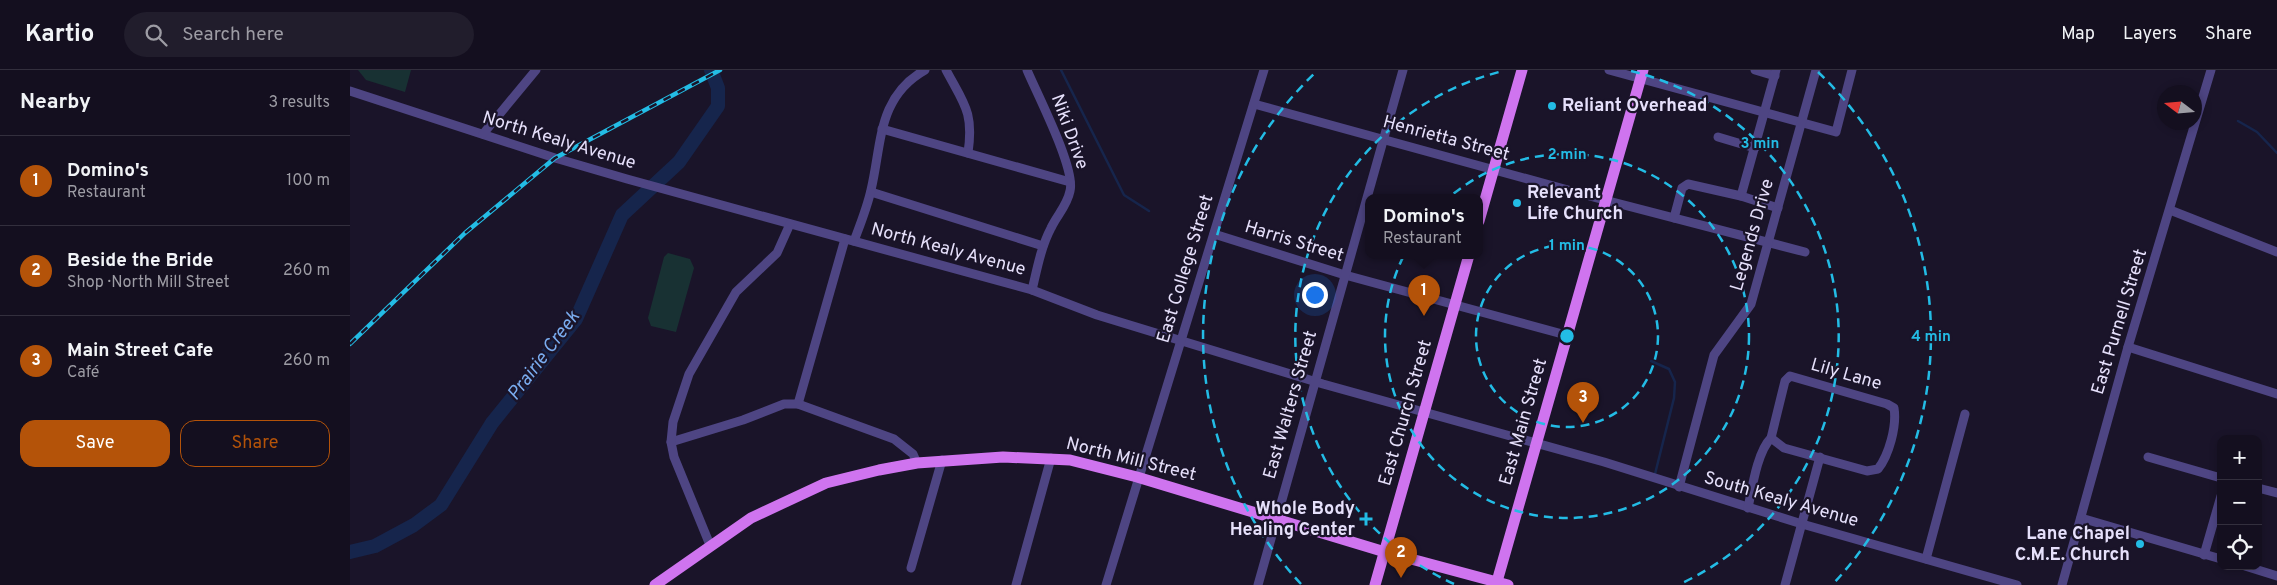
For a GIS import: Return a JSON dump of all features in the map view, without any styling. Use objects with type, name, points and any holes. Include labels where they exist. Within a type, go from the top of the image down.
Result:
[{"type":"main road","points":[[1483,207],[1522,70]]},
{"type":"main road","name":"East Main Street","points":[[1500,584],[1566,335],[1641,75]]},
{"type":"main road","name":"East Church Street","points":[[1376,585],[1468,259]]},
{"type":"main road","name":"North Mill Street","points":[[655,585],[751,518],[826,483],[917,463],[1003,457],[1070,460],[1500,584]]},
{"type":"street","points":[[483,134],[536,70]]},
{"type":"street","points":[[798,404],[850,240],[871,192],[886,112],[901,87],[925,70]]},
{"type":"street","points":[[946,70],[969,114],[970,135],[968,153]]},
{"type":"street","name":"Niki Drive","points":[[1027,70],[1068,166],[1071,189],[1064,208],[1051,227],[1043,246],[1032,290]]},
{"type":"street","name":"East College Street","points":[[1106,585],[1137,478],[1264,70]]},
{"type":"street","name":"East Walters Street","points":[[1368,194],[1403,70]]},
{"type":"street","points":[[1610,70],[1641,75],[1764,114],[1836,132],[1852,70]]},
{"type":"street","points":[[1741,196],[1776,73],[1755,70]]},
{"type":"street","name":"Legends Drive","points":[[1679,487],[1714,355],[1751,304],[1816,70]]},
{"type":"street","name":"East Purnell Street","points":[[2062,585],[2128,347],[2211,70]]},
{"type":"street","name":"North Kealy Avenue","points":[[350,91],[627,180],[1032,290],[1097,315],[1424,412],[1537,443]]},
{"type":"street","name":"Henrietta Street","points":[[1254,104],[1805,252]]},
{"type":"street","points":[[882,129],[1070,182]]},
{"type":"street","points":[[1718,137],[1755,148]]},
{"type":"street","points":[[1674,218],[1682,188],[1688,184],[1741,196],[1778,208]]},
{"type":"street","points":[[871,192],[1043,246]]},
{"type":"street","name":"East Walters Street","points":[[1258,585],[1278,519],[1285,483],[1365,203]]},
{"type":"street","points":[[2170,210],[2277,252]]},
{"type":"street","points":[[710,545],[674,457],[671,442],[673,422],[689,374],[736,292],[777,253],[790,224]]},
{"type":"street","name":"Harris Street","points":[[1214,234],[1345,275],[1566,335]]},
{"type":"street","points":[[2128,347],[2277,394]]},
{"type":"street","name":"Lily Lane","points":[[1790,376],[1888,404],[1894,408],[1896,419],[1883,462],[1878,469],[1867,471],[1784,448],[1771,438],[1785,381],[1790,376]]},
{"type":"street","points":[[671,442],[744,420],[784,404],[798,404],[894,439],[913,454],[917,463]]},
{"type":"street","points":[[1926,559],[1965,414]]},
{"type":"street","points":[[1748,508],[1760,460],[1766,443],[1771,438]]},
{"type":"street","name":"South Kealy Avenue","points":[[1537,443],[1802,524],[2017,585]]},
{"type":"street","points":[[1785,585],[1820,457]]},
{"type":"street","points":[[2148,457],[2217,477]]},
{"type":"street","points":[[1016,585],[1051,458]]},
{"type":"street","points":[[911,568],[942,460]]},
{"type":"street","points":[[2262,489],[2277,493]]},
{"type":"street","points":[[2204,555],[2217,510]]},
{"type":"street","points":[[2081,518],[2217,558]]},
{"type":"street","points":[[2257,570],[2277,576]]},
{"type":"green space","points":[[358,70],[411,70],[405,92],[366,80]]},
{"type":"green space","points":[[668,253],[690,259],[694,268],[676,332],[651,326],[648,318],[664,257]]},
{"type":"waterway","name":"Prairie Creek","points":[[350,552],[375,546],[414,525],[441,505],[492,423],[576,319],[622,215],[679,162],[718,106],[718,88],[711,70]]},
{"type":"waterway","points":[[1061,70],[1124,195],[1149,211]]},
{"type":"waterway","points":[[2238,121],[2257,132],[2277,153]]},
{"type":"waterway","points":[[1651,361],[1669,369],[1675,382],[1674,398],[1655,474]]},
{"type":"railway","points":[[350,344],[465,233],[555,158],[720,70]]},
{"type":"place","name":"Reliant Overhead","points":[[1552,106]]},
{"type":"place","name":"Relevant Life Church","points":[[1517,203]]},
{"type":"place","name":"Domino's","points":[[1424,316]]},
{"type":"place","name":"Main Street Cafe","points":[[1583,423]]},
{"type":"place","name":"Whole Body Healing Center","points":[[1366,519]]},
{"type":"place","name":"Lane Chapel C.M.E. Church","points":[[2140,544]]},
{"type":"place","name":"Beside the Bride","points":[[1401,578]]}]
